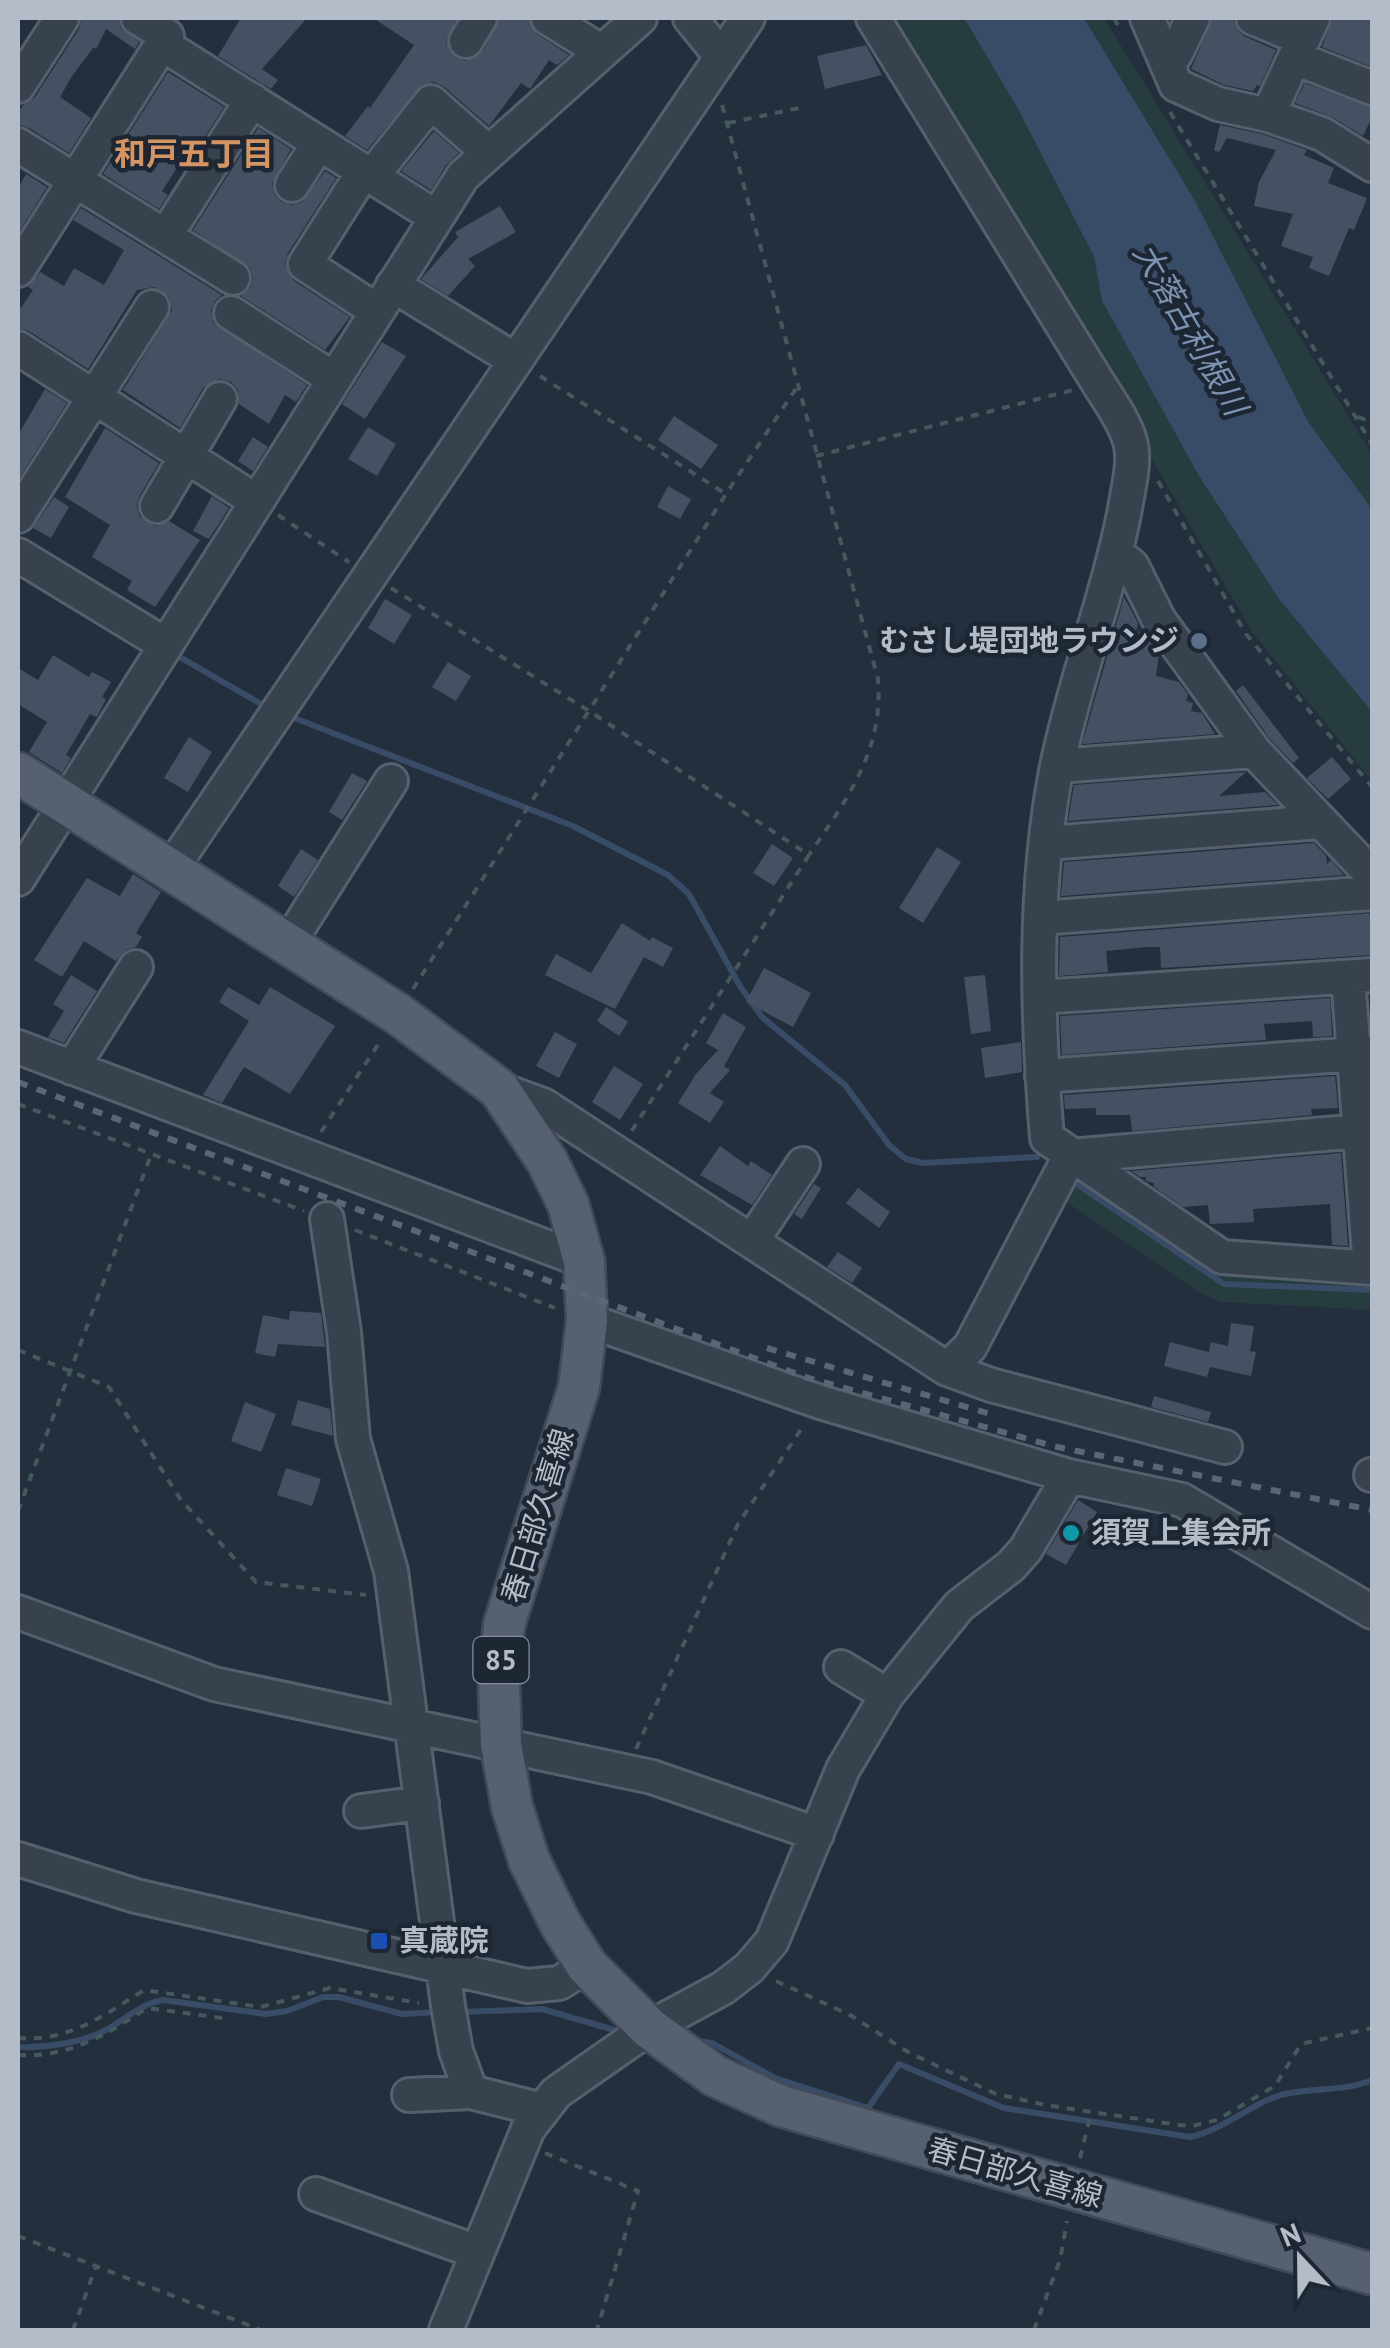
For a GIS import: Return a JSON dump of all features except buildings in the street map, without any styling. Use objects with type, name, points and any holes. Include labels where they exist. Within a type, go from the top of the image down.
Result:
[{"type":"main road","name":"春日部久喜線","points":[[18,773],[398,1014],[499,1090],[547,1161],[568,1204],[584,1261],[587,1320],[578,1387],[504,1625],[498,1682],[500,1744],[512,1807],[529,1860],[560,1923],[587,1966],[649,2028],[715,2076],[781,2106],[1372,2274]]},
{"type":"street","points":[[18,86],[62,18]]},
{"type":"street","points":[[548,18],[602,52]]},
{"type":"street","points":[[18,879],[462,176],[640,18]]},
{"type":"street","points":[[690,18],[714,64]]},
{"type":"street","points":[[171,870],[748,18]]},
{"type":"street","points":[[873,18],[1098,381],[1131,442],[1130,483],[1116,553],[1058,766],[1047,843],[1040,918],[1040,997],[1042,1076],[1047,1138],[1222,1257],[1371,1268],[1360,976],[1040,997]]},
{"type":"street","points":[[1167,60],[1175,55],[1193,18]]},
{"type":"street","points":[[1253,18],[1303,38],[1372,88]]},
{"type":"street","points":[[1135,25],[1167,60],[1176,85],[1218,104],[1268,115],[1322,134],[1372,165]]},
{"type":"street","points":[[18,270],[76,180],[156,27],[252,100],[436,217]]},
{"type":"street","points":[[1268,115],[1303,38]]},
{"type":"street","points":[[166,234],[252,100]]},
{"type":"street","points":[[488,152],[431,102],[368,174],[305,264],[515,360]]},
{"type":"street","points":[[292,186],[319,143]]},
{"type":"street","points":[[18,145],[233,278]]},
{"type":"street","points":[[18,516],[152,307]]},
{"type":"street","points":[[232,313],[334,379]]},
{"type":"street","points":[[18,348],[256,501]]},
{"type":"street","points":[[157,506],[220,399]]},
{"type":"street","points":[[1116,553],[1132,566],[1158,620],[1254,751],[1372,875]]},
{"type":"street","points":[[18,556],[166,644]]},
{"type":"street","points":[[1058,766],[1254,751]]},
{"type":"street","points":[[288,944],[391,781]]},
{"type":"street","points":[[1047,843],[1320,822]]},
{"type":"street","points":[[1040,918],[1372,894]]},
{"type":"street","points":[[72,1068],[136,967]]},
{"type":"street","points":[[18,1048],[584,1261]]},
{"type":"street","points":[[1042,1076],[1364,1054]]},
{"type":"street","points":[[499,1090],[543,1105],[947,1369],[990,1386],[1225,1447]]},
{"type":"street","points":[[1070,1156],[1367,1130]]},
{"type":"street","points":[[947,1369],[970,1347],[1070,1156]]},
{"type":"street","points":[[752,1241],[802,1164]]},
{"type":"street","points":[[327,1219],[344,1332],[353,1439],[381,1529],[394,1598],[448,2006],[456,2050],[471,2092]]},
{"type":"street","points":[[587,1320],[820,1402],[1069,1476],[1182,1500],[1372,1612]]},
{"type":"street","points":[[446,2330],[528,2129],[556,2092],[649,2028],[723,1988],[749,1968],[772,1941],[843,1769],[886,1695],[959,1606],[1026,1549],[1069,1476]]},
{"type":"street","points":[[18,1612],[214,1684],[652,1777],[816,1834]]},
{"type":"street","points":[[842,1666],[886,1695]]},
{"type":"street","points":[[361,1811],[422,1803]]},
{"type":"street","points":[[18,1858],[136,1896],[527,1986],[558,1984],[587,1966]]},
{"type":"street","points":[[409,2095],[471,2092],[542,2110]]},
{"type":"street","points":[[316,2194],[478,2252]]},
{"type":"path","points":[[1114,18],[1135,25]]},
{"type":"path","points":[[618,1153],[860,778],[880,700],[878,679],[797,387],[714,64]]},
{"type":"path","points":[[1162,98],[1372,444]]},
{"type":"path","points":[[728,123],[804,107]]},
{"type":"path","points":[[515,360],[726,494]]},
{"type":"path","points":[[816,456],[1098,381]]},
{"type":"path","points":[[304,1157],[797,387]]},
{"type":"path","points":[[1358,417],[1372,422]]},
{"type":"path","points":[[1131,442],[1155,476],[1246,634],[1372,787]]},
{"type":"path","points":[[256,501],[810,855]]},
{"type":"path","points":[[18,1511],[152,1156]]},
{"type":"path","points":[[18,1350],[109,1387],[181,1500],[256,1582],[394,1598]]},
{"type":"path","points":[[626,1771],[738,1524],[820,1402]]},
{"type":"path","points":[[749,1968],[850,2015],[908,2052],[996,2094],[1179,2125],[1202,2124],[1240,2108],[1274,2086],[1301,2044],[1372,2028]]},
{"type":"path","points":[[18,2038],[58,2036],[80,2029],[144,1990],[261,2007],[330,1988],[352,1989],[392,2001],[448,2006]]},
{"type":"path","points":[[18,2054],[62,2052],[84,2045],[147,2008],[230,2019]]},
{"type":"path","points":[[1034,2330],[1060,2260],[1091,2112]]},
{"type":"path","points":[[522,2144],[638,2192],[597,2330]]},
{"type":"path","points":[[18,2236],[261,2330]]},
{"type":"path","points":[[73,2330],[96,2266]]},
{"type":"green space","points":[[882,18],[964,18],[1018,109],[1094,258],[1102,301],[1199,476],[1279,599],[1372,712],[1372,781],[1253,633],[1160,473]]},
{"type":"green space","points":[[1084,18],[1104,18],[1372,455],[1372,509],[1309,423],[1194,199]]},
{"type":"green space","points":[[1095,1179],[1220,1265],[1372,1276],[1372,1310],[1221,1302],[1200,1293],[1062,1199],[1070,1188]]},
{"type":"water","name":"大落古利根川","points":[[964,18],[1084,18],[1194,199],[1309,423],[1372,509],[1372,712],[1279,599],[1199,476],[1102,301],[1094,257],[1018,109]]},
{"type":"waterway","points":[[178,656],[268,708]]},
{"type":"waterway","points":[[289,716],[573,826],[668,875],[689,894],[740,986],[762,1017],[845,1085],[889,1145],[906,1159],[923,1163],[1037,1157]]},
{"type":"waterway","points":[[1077,1184],[1224,1284],[1372,1290]]},
{"type":"waterway","points":[[18,2047],[86,2038],[163,2000],[266,2014],[287,2011],[323,1997],[339,1997],[402,2014],[439,2012]]},
{"type":"waterway","points":[[461,2012],[542,2009],[621,2032]]},
{"type":"waterway","points":[[698,2041],[712,2043],[775,2078],[868,2108],[899,2064],[1004,2108],[1190,2137],[1273,2098],[1372,2080]]},
{"type":"railway","points":[[18,1082],[805,1377],[1057,1447],[1372,1510]]},
{"type":"railway","points":[[767,1348],[997,1416]]},
{"type":"place","name":"むさし堤団地ラウンジ","points":[[1199,641]]},
{"type":"place","name":"須賀上集会所","points":[[1071,1533]]},
{"type":"place","name":"真蔵院","points":[[379,1941]]},
{"type":"district","name":"和戸五丁目","points":[[194,154]]}]
